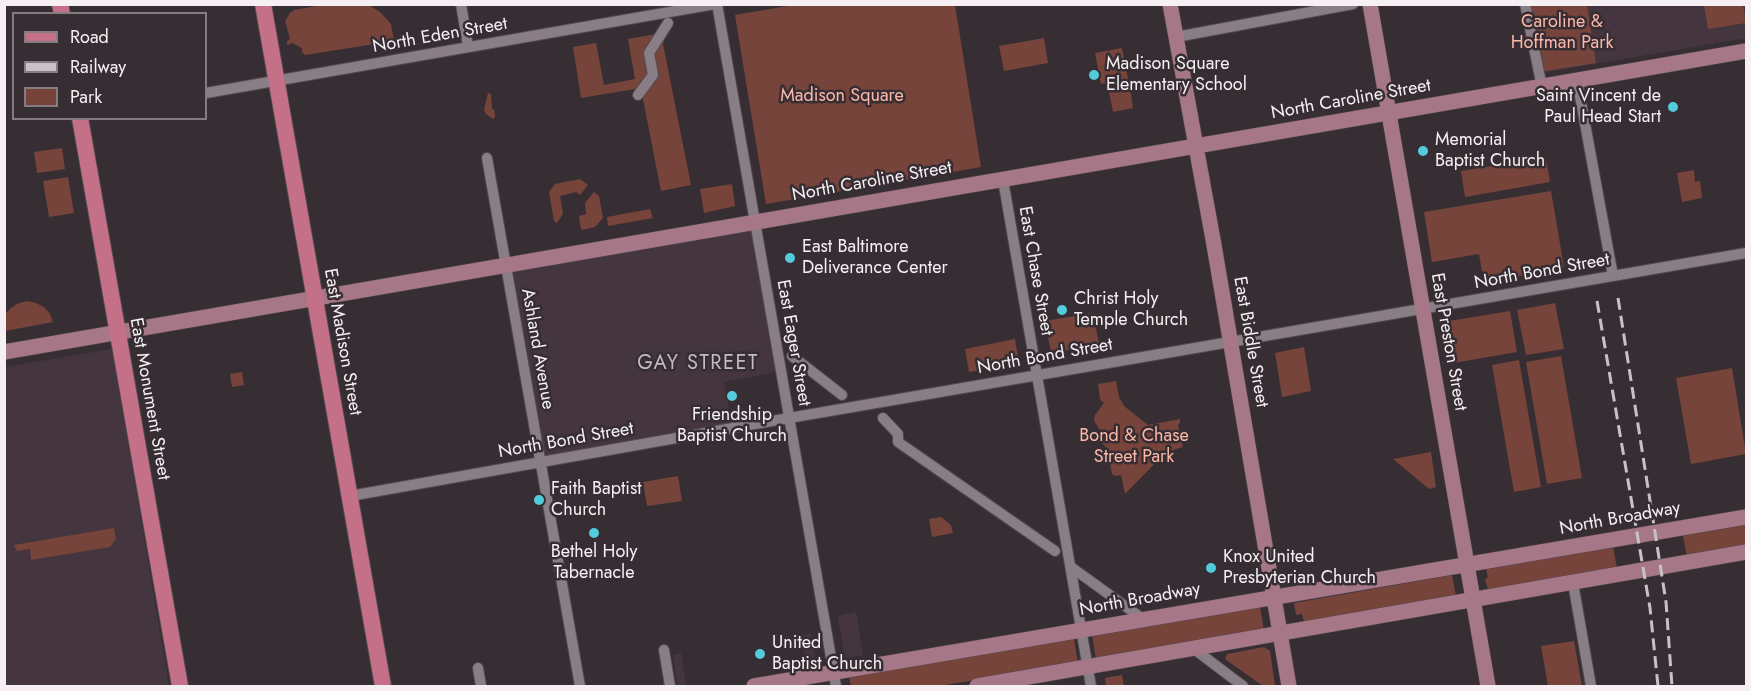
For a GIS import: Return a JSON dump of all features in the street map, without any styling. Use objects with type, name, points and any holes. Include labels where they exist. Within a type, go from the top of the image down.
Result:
[{"type":"main road","name":"East Madison Street","points":[[263,4],[383,687]]},
{"type":"main road","name":"East Biddle Street","points":[[1170,4],[1289,687]]},
{"type":"main road","name":"East Preston Street","points":[[1370,4],[1488,687]]},
{"type":"main road","name":"North Caroline Street","points":[[4,352],[1746,51]]},
{"type":"main road","name":"East Monument Street","points":[[80,120],[180,687]]},
{"type":"main road","name":"North Broadway","points":[[754,687],[835,680],[1081,630],[1746,517]]},
{"type":"main road","points":[[977,687],[1746,552]]},
{"type":"street","points":[[461,4],[468,47]]},
{"type":"street","name":"North Eden Street","points":[[207,93],[468,47],[660,9],[716,4]]},
{"type":"street","name":"East Eager Street","points":[[716,4],[835,680]]},
{"type":"street","points":[[1176,37],[1353,4]]},
{"type":"street","points":[[1525,4],[1542,87]]},
{"type":"street","points":[[638,95],[653,75],[649,53],[668,23]]},
{"type":"street","points":[[1578,80],[1613,276]]},
{"type":"street","name":"Ashland Avenue","points":[[486,158],[580,687]]},
{"type":"street","name":"East Chase Street","points":[[1003,180],[1091,687]]},
{"type":"street","name":"North Bond Street","points":[[350,496],[1746,253]]},
{"type":"street","points":[[792,356],[842,395]]},
{"type":"street","points":[[883,418],[898,434],[898,442],[1054,550]]},
{"type":"street","points":[[1071,567],[1143,619]]},
{"type":"street","points":[[1573,583],[1591,687]]},
{"type":"street","points":[[664,650],[670,687]]},
{"type":"street","points":[[1194,650],[1243,687]]},
{"type":"street","points":[[478,668],[481,687]]},
{"type":"shaded area","points":[[1524,5],[1746,5],[1746,38],[1537,74]]},
{"type":"shaded area","points":[[754,222],[781,371],[724,382],[733,428],[542,461],[508,264]]},
{"type":"shaded area","points":[[112,349],[169,686],[5,686],[5,367]]},
{"type":"shaded area","points":[[856,612],[863,655],[845,658],[838,616]]},
{"type":"shaded area","points":[[811,633],[816,663],[806,665],[801,635]]},
{"type":"shaded area","points":[[681,653],[686,685],[678,686],[673,655]]},
{"type":"green space","points":[[327,4],[369,5],[380,12],[391,24],[394,41],[305,55],[302,48],[292,43],[287,45],[290,39],[285,21],[290,13],[294,10]]},
{"type":"green space","name":"Madison Square","points":[[799,4],[955,5],[981,167],[766,204],[735,15]]},
{"type":"green space","name":"Caroline & Hoffman Park","points":[[1528,5],[1587,5],[1596,63],[1539,72]]},
{"type":"green space","points":[[1704,5],[1743,5],[1746,23],[1708,29]]},
{"type":"green space","points":[[668,32],[663,44],[691,185],[661,191],[642,94],[635,89],[581,98],[573,47],[596,43],[604,85],[635,79],[628,39]]},
{"type":"green space","points":[[1044,38],[1048,63],[1004,71],[999,46]]},
{"type":"green space","points":[[1122,48],[1128,79],[1101,84],[1095,53]]},
{"type":"green space","points":[[1130,88],[1133,108],[1113,112],[1109,92]]},
{"type":"green space","points":[[488,93],[491,94],[492,109],[494,109],[493,119],[484,110]]},
{"type":"green space","points":[[62,148],[65,169],[37,173],[34,152]]},
{"type":"green space","points":[[1546,157],[1550,182],[1465,197],[1461,171]]},
{"type":"green space","points":[[1694,170],[1695,182],[1700,181],[1702,198],[1682,202],[1677,173]]},
{"type":"green space","points":[[68,177],[74,213],[49,217],[43,181]]},
{"type":"green space","points":[[580,179],[588,185],[580,195],[576,192],[560,196],[563,214],[557,223],[554,221],[549,192],[555,184]]},
{"type":"green space","points":[[732,184],[735,206],[704,213],[700,189]]},
{"type":"green space","points":[[1551,191],[1564,267],[1484,283],[1479,254],[1432,262],[1424,212]]},
{"type":"green space","points":[[594,192],[599,196],[603,218],[595,227],[581,230],[579,216],[586,214],[585,203]]},
{"type":"green space","points":[[650,209],[653,218],[608,226],[607,217]]},
{"type":"green space","points":[[27,301],[44,307],[53,322],[5,331],[5,314],[19,303]]},
{"type":"green space","points":[[1555,303],[1564,349],[1526,355],[1517,310]]},
{"type":"green space","points":[[1510,311],[1517,352],[1448,364],[1441,325],[1443,322]]},
{"type":"green space","points":[[1093,313],[1099,344],[1051,353],[1045,321]]},
{"type":"green space","points":[[1015,339],[1019,363],[969,372],[965,349]]},
{"type":"green space","points":[[1304,347],[1311,391],[1282,397],[1275,353]]},
{"type":"green space","points":[[1561,356],[1582,478],[1547,484],[1526,362]]},
{"type":"green space","points":[[1519,360],[1541,487],[1514,492],[1492,365]]},
{"type":"green space","points":[[1732,368],[1746,454],[1691,464],[1676,378]]},
{"type":"green space","points":[[242,372],[244,385],[232,387],[230,374]]},
{"type":"green space","name":"Bond & Chase Street Park","points":[[1116,381],[1119,397],[1124,406],[1148,425],[1180,419],[1178,424],[1183,447],[1166,452],[1125,494],[1121,475],[1112,474],[1107,448],[1101,442],[1100,430],[1094,421],[1095,415],[1104,403],[1100,399],[1098,384]]},
{"type":"green space","points":[[1431,452],[1436,487],[1429,489],[1393,459]]},
{"type":"green space","points":[[678,476],[682,501],[647,506],[643,482]]},
{"type":"green space","points":[[941,517],[951,525],[953,533],[932,537],[929,519]]},
{"type":"green space","points":[[1746,525],[1746,546],[1687,556],[1683,536]]},
{"type":"green space","points":[[114,528],[116,539],[110,547],[31,560],[30,549],[17,551],[14,545]]},
{"type":"green space","points":[[1613,547],[1617,568],[1488,590],[1485,579],[1488,578],[1486,569]]},
{"type":"green space","points":[[1452,575],[1456,596],[1304,622],[1302,614],[1296,615],[1294,603]]},
{"type":"green space","points":[[1260,607],[1264,630],[1096,660],[1092,635]]},
{"type":"green space","points":[[1074,639],[1078,663],[939,686],[851,686],[849,677]]},
{"type":"green space","points":[[1574,641],[1582,686],[1548,686],[1541,646]]},
{"type":"green space","points":[[1264,647],[1270,651],[1275,686],[1263,686],[1225,659],[1227,654]]},
{"type":"green space","points":[[1122,675],[1124,686],[1106,686],[1105,678]]},
{"type":"railway","points":[[1618,298],[1666,602],[1672,686]]},
{"type":"railway","points":[[1597,301],[1650,608],[1658,686]]},
{"type":"place","name":"Madison Square Elementary School","points":[[1094,75]]},
{"type":"place","name":"Saint Vincent de Paul Head Start","points":[[1673,107]]},
{"type":"place","name":"Memorial Baptist Church","points":[[1423,151]]},
{"type":"place","name":"East Baltimore Deliverance Center","points":[[790,258]]},
{"type":"place","name":"Christ Holy Temple Church","points":[[1062,310]]},
{"type":"place","name":"Friendship Baptist Church","points":[[732,396]]},
{"type":"place","name":"Faith Baptist Church","points":[[539,500]]},
{"type":"place","name":"Bethel Holy Tabernacle","points":[[594,533]]},
{"type":"place","name":"Knox United Presbyterian Church","points":[[1211,568]]},
{"type":"place","name":"United Baptist Church","points":[[760,654]]},
{"type":"district","name":"GAY STREET","points":[[698,364]]}]
